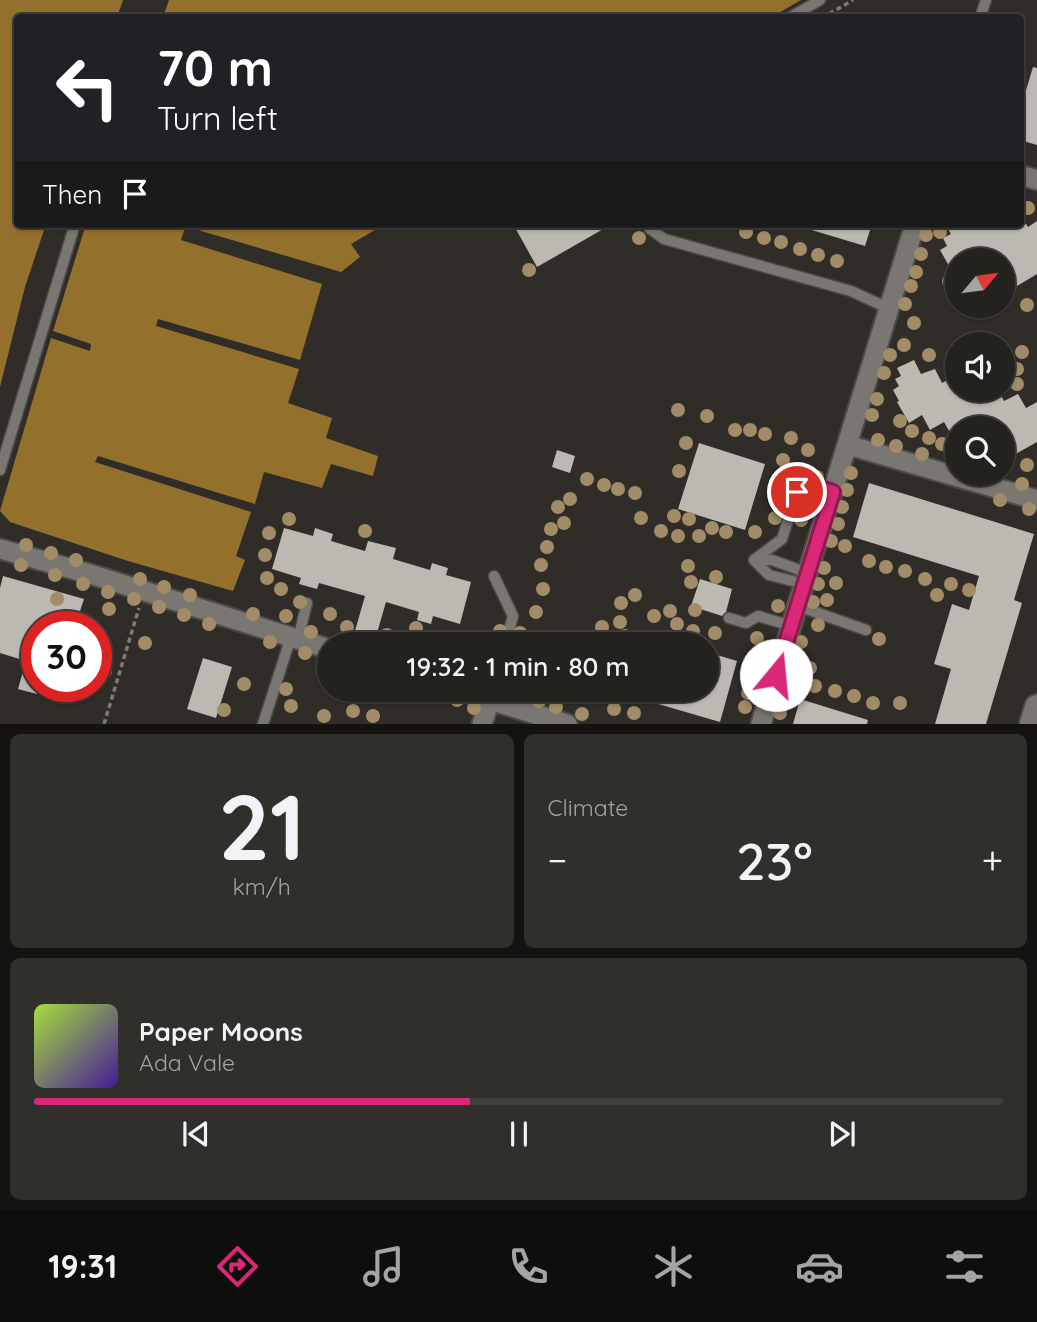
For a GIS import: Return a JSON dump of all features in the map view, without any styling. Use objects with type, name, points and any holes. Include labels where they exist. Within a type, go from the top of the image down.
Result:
[{"type":"street","points":[[761,723],[914,228]]},
{"type":"street","points":[[848,445],[1037,500]]},
{"type":"street","points":[[0,549],[90,574],[317,645]]},
{"type":"street","points":[[482,723],[489,702]]},
{"type":"street","points":[[512,702],[567,723]]},
{"type":"street","points":[[1032,723],[1037,707]]},
{"type":"lane","points":[[796,14],[820,0]]},
{"type":"lane","points":[[0,470],[74,228]]},
{"type":"lane","points":[[649,228],[664,239],[851,291],[888,311]]},
{"type":"lane","points":[[754,560],[782,539],[797,492],[803,487],[812,487],[833,492]]},
{"type":"lane","points":[[754,560],[772,561],[797,569]]},
{"type":"lane","points":[[754,560],[769,575],[793,582]]},
{"type":"lane","points":[[494,576],[513,616],[508,632]]},
{"type":"lane","points":[[263,723],[307,603]]},
{"type":"lane","points":[[798,606],[866,630]]},
{"type":"lane","points":[[729,618],[746,623],[758,616],[792,626]]},
{"type":"path","points":[[829,14],[853,0]]},
{"type":"path","points":[[104,723],[139,608]]},
{"type":"shaded area","points":[[0,0],[123,0],[118,14],[14,14],[14,228],[45,228],[25,287],[0,387]]},
{"type":"shaded area","points":[[169,0],[801,0],[777,14],[164,14]]},
{"type":"shaded area","points":[[85,228],[185,228],[181,240],[322,284],[300,360],[158,319],[156,326],[299,369],[288,403],[332,418],[326,438],[378,456],[373,476],[331,464],[322,488],[264,472],[255,504],[98,456],[95,462],[251,512],[236,556],[245,560],[233,591],[128,561],[10,522],[0,511],[51,338],[90,351],[91,344],[53,331]]},
{"type":"shaded area","points":[[199,228],[378,228],[351,244],[360,257],[341,272],[201,231]]},
{"type":"building","points":[[1033,67],[1037,68],[1037,145],[1024,141],[1024,97]]},
{"type":"building","points":[[1037,221],[1037,274],[1017,286],[1015,248],[945,248],[945,259],[940,250],[947,246],[943,238],[951,234],[947,228],[1024,228],[1026,224],[1028,227]]},
{"type":"building","points":[[515,228],[605,228],[537,267]]},
{"type":"building","points":[[805,228],[871,228],[865,246]]},
{"type":"building","points":[[914,360],[921,374],[935,369],[942,383],[945,381],[945,402],[1015,402],[1015,396],[1018,394],[1026,408],[1037,402],[1037,442],[1015,454],[1015,416],[945,416],[945,424],[930,430],[922,415],[909,423],[893,390],[899,386],[895,379],[901,376],[897,368]]},
{"type":"building","points":[[699,443],[765,464],[745,530],[678,509]]},
{"type":"building","points":[[557,450],[575,456],[570,473],[552,467]]},
{"type":"building","points":[[869,483],[1034,534],[1014,600],[1022,603],[986,724],[935,724],[951,669],[934,664],[952,604],[969,610],[979,576],[853,537]]},
{"type":"building","points":[[284,528],[313,536],[315,528],[333,534],[331,541],[365,551],[368,541],[396,548],[393,559],[430,570],[432,563],[448,568],[446,575],[471,582],[460,624],[433,616],[431,624],[417,620],[419,612],[386,602],[377,632],[355,632],[365,596],[319,583],[317,589],[299,584],[301,578],[272,569]]},
{"type":"building","points":[[3,576],[84,599],[80,611],[21,611],[21,659],[0,653],[0,588]]},
{"type":"building","points":[[700,579],[732,589],[726,612],[722,616],[691,606]]},
{"type":"building","points":[[719,656],[737,661],[720,722],[651,702],[719,702]]},
{"type":"building","points":[[203,658],[232,667],[216,718],[187,709]]},
{"type":"building","points":[[800,699],[868,720],[867,724],[793,724]]},
{"type":"route","points":[[776,675],[833,492],[812,487],[803,487],[797,492]]}]
